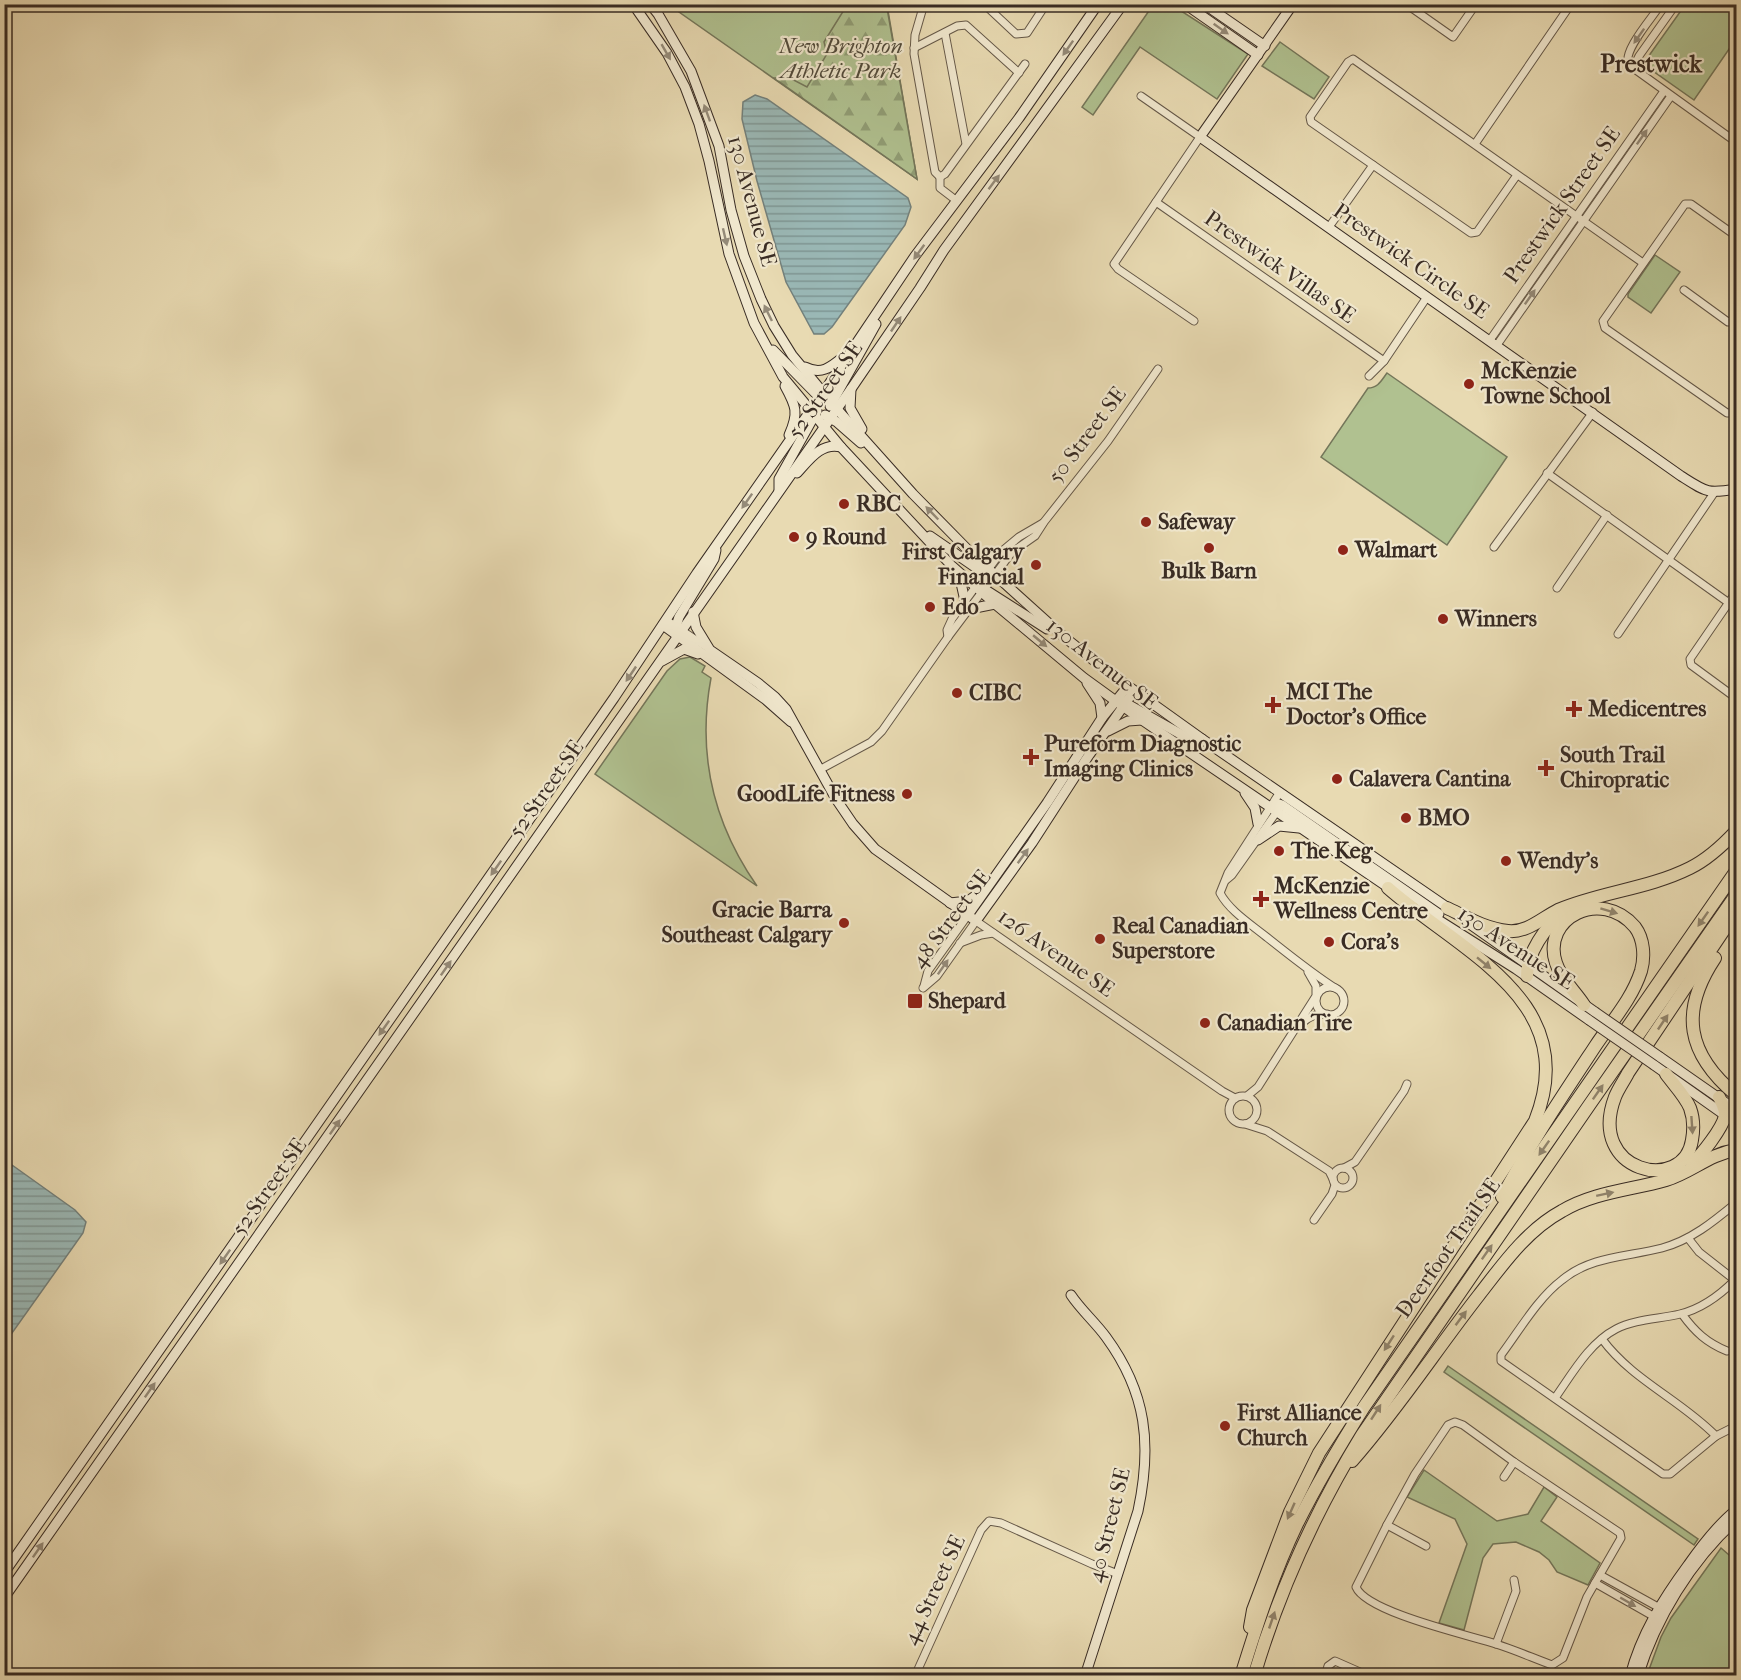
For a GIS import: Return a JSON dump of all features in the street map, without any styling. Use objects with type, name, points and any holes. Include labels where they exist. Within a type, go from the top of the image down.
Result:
[{"type":"highway","points":[[1447,908],[1485,925],[1509,932],[1531,926],[1556,911],[1581,901],[1652,883],[1681,873],[1707,857],[1737,831]]},
{"type":"highway","name":"Deerfoot Trail SE","points":[[1241,1676],[1255,1630],[1283,1556],[1323,1475],[1364,1407],[1737,871]]},
{"type":"highway","points":[[1241,1676],[1253,1610],[1290,1512],[1319,1453],[1535,1121],[1544,1098],[1547,1074],[1543,1041],[1536,1022],[1524,1002],[1486,964],[1388,888]]},
{"type":"highway","points":[[1666,1074],[1686,1101],[1694,1130],[1688,1155],[1671,1167],[1650,1170],[1638,1167],[1623,1158],[1613,1143],[1609,1127],[1615,1097],[1628,1073],[1730,921],[1737,896]]},
{"type":"highway","name":"Deerfoot Trail SE","points":[[1254,1676],[1279,1600],[1302,1546],[1335,1480],[1366,1428],[1737,896]]},
{"type":"highway","points":[[1527,970],[1550,926],[1557,918],[1581,901]]},
{"type":"highway","points":[[1474,1248],[1524,1156],[1624,1005],[1640,972],[1643,947],[1638,931],[1624,917],[1600,908],[1591,908],[1575,914],[1562,926],[1555,941],[1556,963],[1563,978],[1590,1012]]},
{"type":"highway","points":[[1737,927],[1703,978],[1697,990],[1692,1016],[1695,1042],[1700,1054],[1715,1075],[1737,1095]]},
{"type":"highway","points":[[1683,1173],[1708,1146],[1731,1112],[1724,1108],[1719,1097]]},
{"type":"highway","points":[[1335,1480],[1376,1434],[1466,1312],[1518,1246],[1532,1233],[1561,1211],[1593,1196],[1661,1181],[1683,1173],[1713,1155],[1737,1150]]},
{"type":"main road","name":"130 Avenue SE","points":[[633,4],[667,53],[685,87],[699,124],[709,161],[729,254],[745,300],[783,377],[824,408],[866,448],[877,454],[989,573],[1063,636],[1202,740],[1279,803],[1302,829],[1388,888],[1527,970],[1657,1061],[1719,1097]]},
{"type":"main road","name":"130 Avenue SE","points":[[650,4],[691,71],[719,146],[731,210],[744,256],[774,326],[824,408],[841,447],[919,531],[951,565],[995,604],[1084,678],[1142,720],[1242,789],[1279,803],[1342,837],[1447,908],[1507,951],[1527,970],[1590,1012]]},
{"type":"main road","name":"52 Street SE","points":[[4,1598],[656,666],[678,630],[779,491],[824,408],[849,352],[915,256],[1029,105],[1098,4]]},
{"type":"main road","points":[[1108,25],[1117,4]]},
{"type":"main road","name":"52 Street SE","points":[[4,1573],[600,718],[778,458],[824,408],[851,389],[921,288],[944,250],[1124,4]]},
{"type":"main road","points":[[1185,4],[1258,55]]},
{"type":"main road","points":[[1204,4],[1264,46]]},
{"type":"main road","points":[[1200,137],[1293,4]]},
{"type":"main road","name":"Prestwick Circle SE","points":[[1200,137],[1681,476],[1704,491],[1714,493]]},
{"type":"main road","points":[[745,300],[751,326],[793,402],[796,412],[794,425],[778,458]]},
{"type":"main road","points":[[779,491],[779,479],[878,320],[884,302]]},
{"type":"main road","points":[[764,341],[824,408]]},
{"type":"main road","points":[[798,362],[807,369],[820,372],[849,352]]},
{"type":"main road","points":[[851,389],[852,414],[877,454]]},
{"type":"main road","points":[[785,481],[793,478],[819,451],[833,445],[841,447]]},
{"type":"main road","points":[[1714,493],[1737,489]]},
{"type":"main road","points":[[919,531],[989,573]]},
{"type":"main road","points":[[678,630],[714,559],[717,545]]},
{"type":"main road","points":[[973,555],[1000,552]]},
{"type":"main road","points":[[951,565],[968,605],[995,604]]},
{"type":"main road","points":[[981,590],[1050,631],[1063,636]]},
{"type":"main road","points":[[693,612],[696,627],[707,653]]},
{"type":"main road","name":"126 Avenue SE","points":[[665,622],[707,653],[758,683],[775,697],[786,710],[836,799],[853,824],[875,849],[972,918]]},
{"type":"main road","points":[[656,666],[670,655],[684,649],[707,653]]},
{"type":"main road","points":[[1084,678],[1100,703],[1102,718]]},
{"type":"main road","name":"48 Street SE","points":[[972,918],[1059,804],[1131,688]]},
{"type":"main road","points":[[1121,703],[1191,740],[1202,740]]},
{"type":"main road","name":"48 Street SE","points":[[972,918],[989,886],[1102,718],[1121,703]]},
{"type":"main road","points":[[1103,733],[1128,721],[1142,720]]},
{"type":"main road","points":[[1242,789],[1255,808],[1258,824]]},
{"type":"main road","points":[[1279,803],[1439,914],[1507,951]]},
{"type":"main road","points":[[1258,840],[1279,826],[1302,829]]},
{"type":"main road","points":[[950,903],[968,901],[989,886]]},
{"type":"main road","name":"130 Avenue SE","points":[[1657,1061],[1666,1074],[1731,1112],[1737,1123]]},
{"type":"main road","name":"40 Street SE","points":[[1071,1294],[1079,1308],[1105,1334],[1133,1383],[1145,1430],[1146,1457],[1143,1486],[1137,1511],[1085,1676]]},
{"type":"main road","points":[[1630,1676],[1658,1613],[1704,1541],[1737,1510]]},
{"type":"main road","points":[[1638,1676],[1658,1613],[1720,1536],[1737,1520]]},
{"type":"street","points":[[924,4],[915,35],[914,54],[935,172],[940,177],[940,188],[957,201]]},
{"type":"street","points":[[984,4],[1016,34],[1027,33],[1046,4]]},
{"type":"street","points":[[1406,4],[1453,37],[1476,4]]},
{"type":"street","points":[[1474,144],[1571,4]]},
{"type":"street","points":[[1661,4],[1628,51],[1627,61],[1664,91],[1737,142]]},
{"type":"street","points":[[1633,68],[1676,4]]},
{"type":"street","points":[[914,48],[957,26],[966,25],[1019,73]]},
{"type":"street","points":[[945,33],[966,144]]},
{"type":"street","points":[[1517,175],[1477,232],[1471,233],[1311,122],[1310,117],[1348,62],[1353,59],[1643,263]]},
{"type":"street","points":[[940,177],[945,174],[1025,64]]},
{"type":"street","name":"Prestwick Street SE","points":[[1493,343],[1577,216],[1664,91]]},
{"type":"street","points":[[1141,96],[1200,137],[1114,264],[1194,321]]},
{"type":"street","name":"Prestwick Street SE","points":[[1493,343],[1584,221],[1671,96]]},
{"type":"street","points":[[1329,227],[1373,165]]},
{"type":"street","name":"Prestwick Villas SE","points":[[1156,202],[1384,361]]},
{"type":"street","points":[[1737,236],[1691,204],[1684,204],[1603,321],[1605,328],[1727,413],[1737,413]]},
{"type":"street","points":[[1684,290],[1728,322],[1737,319]]},
{"type":"street","points":[[1369,376],[1384,361],[1427,297]]},
{"type":"street","name":"50 Street SE","points":[[989,573],[1012,552],[1035,536],[1108,441],[1158,369]]},
{"type":"street","points":[[1494,546],[1593,412]]},
{"type":"street","points":[[1547,473],[1737,608]]},
{"type":"street","points":[[1618,634],[1714,493]]},
{"type":"street","points":[[1557,588],[1607,515]]},
{"type":"street","name":"50 Street SE","points":[[821,769],[878,737],[948,637],[947,630],[981,590],[1000,552],[1018,537],[1044,522]]},
{"type":"street","points":[[1737,592],[1690,659],[1690,665],[1737,698]]},
{"type":"street","points":[[1279,803],[1258,824],[1224,882],[1220,893],[1224,900],[1247,921],[1305,968],[1342,994],[1344,1003],[1340,1011],[1318,1014],[1308,1018],[1298,1027]]},
{"type":"street","points":[[1224,882],[1232,875],[1258,840],[1279,803]]},
{"type":"street","name":"126 Avenue SE","points":[[972,918],[1233,1100]]},
{"type":"street","name":"48 Street SE","points":[[972,918],[960,944],[937,976],[923,988],[928,971],[972,918]]},
{"type":"street","points":[[960,944],[981,935],[993,933]]},
{"type":"street","points":[[1305,968],[1313,979],[1318,1006],[1328,1014]]},
{"type":"street","points":[[1267,1131],[1237,1123],[1231,1117],[1229,1109],[1233,1100],[1247,1096],[1258,1088],[1317,996],[1326,988],[1335,988]]},
{"type":"street","points":[[1258,1088],[1256,1117],[1267,1131],[1347,1188],[1352,1184],[1355,1162],[1407,1087]]},
{"type":"street","points":[[1247,1096],[1256,1105]]},
{"type":"street","points":[[1245,1124],[1256,1117]]},
{"type":"street","points":[[1314,1220],[1332,1194],[1334,1179],[1344,1168],[1355,1162]]},
{"type":"street","points":[[1344,1168],[1352,1174]]},
{"type":"street","points":[[1737,1203],[1711,1224],[1688,1238],[1656,1249],[1595,1262],[1561,1280],[1546,1295],[1501,1355],[1501,1361],[1664,1474],[1670,1474],[1716,1436],[1737,1426]]},
{"type":"street","points":[[1555,1398],[1592,1347],[1617,1328],[1683,1314],[1719,1296],[1736,1281],[1699,1252],[1688,1238]]},
{"type":"street","points":[[1683,1314],[1694,1329],[1711,1344],[1727,1351]]},
{"type":"street","points":[[1602,1339],[1622,1363],[1698,1418],[1716,1436]]},
{"type":"street","points":[[1455,1422],[1463,1425],[1620,1533],[1622,1538],[1587,1597],[1563,1658],[1552,1665],[1496,1644],[1427,1624],[1371,1602],[1359,1594],[1356,1587],[1387,1525],[1415,1474],[1448,1425],[1455,1422]]},
{"type":"street","points":[[1504,1477],[1514,1462]]},
{"type":"street","name":"44 Street SE","points":[[915,1676],[981,1530],[989,1521],[1001,1523],[1118,1574]]},
{"type":"street","points":[[1387,1525],[1426,1546]]},
{"type":"street","points":[[1600,1575],[1658,1613]]},
{"type":"street","points":[[1496,1644],[1515,1591],[1514,1580]]},
{"type":"street","points":[[1596,1583],[1658,1613]]},
{"type":"street","points":[[1325,1676],[1328,1666],[1335,1661],[1369,1676]]},
{"type":"green space","name":"New Brighton Athletic Park","points":[[669,5],[887,5],[917,179]]},
{"type":"green space","points":[[847,5],[887,8],[917,179],[774,78],[788,77],[807,87],[827,54],[824,42]]},
{"type":"green space","points":[[1153,5],[1172,5],[1248,54],[1217,99],[1140,47],[1093,115],[1082,107]]},
{"type":"green space","points":[[1685,5],[1736,5],[1736,39],[1694,100],[1643,64]]},
{"type":"green space","points":[[1280,42],[1329,77],[1314,99],[1262,66]]},
{"type":"green space","points":[[1655,255],[1680,272],[1651,313],[1628,297],[1628,294]]},
{"type":"green space","points":[[1387,373],[1507,457],[1447,545],[1321,457],[1368,388],[1377,385]]},
{"type":"green space","points":[[690,657],[705,666],[702,672],[711,678],[706,733],[712,786],[719,812],[729,837],[757,886],[595,774],[667,671],[680,659]]},
{"type":"green space","points":[[1448,1366],[1698,1539],[1694,1545],[1444,1372]]},
{"type":"green space","points":[[1424,1470],[1497,1521],[1528,1514],[1544,1487],[1557,1497],[1541,1521],[1600,1563],[1588,1585],[1557,1572],[1549,1560],[1539,1552],[1516,1542],[1493,1544],[1483,1558],[1464,1630],[1439,1623],[1467,1544],[1455,1519],[1407,1497]]},
{"type":"green space","points":[[1721,1548],[1736,1561],[1736,1675],[1647,1675],[1661,1637],[1671,1618]]},
{"type":"water","points":[[755,95],[767,99],[908,198],[911,207],[905,225],[832,327],[824,334],[814,334],[786,282],[742,119],[743,102]]},
{"type":"water","points":[[5,1160],[75,1210],[86,1222],[83,1233],[5,1343]]},
{"type":"place","name":"McKenzie Towne School","points":[[1469,384]]},
{"type":"place","name":"RBC","points":[[844,504]]},
{"type":"place","name":"Safeway","points":[[1146,522]]},
{"type":"place","name":"9 Round","points":[[794,537]]},
{"type":"place","name":"Bulk Barn","points":[[1209,548]]},
{"type":"place","name":"Walmart","points":[[1343,550]]},
{"type":"place","name":"First Calgary Financial","points":[[1036,565]]},
{"type":"place","name":"Edo","points":[[930,607]]},
{"type":"place","name":"Winners","points":[[1443,619]]},
{"type":"place","name":"CIBC","points":[[957,693]]},
{"type":"place","name":"MCI The Doctor's Office","points":[[1273,705]]},
{"type":"place","name":"Medicentres","points":[[1574,709]]},
{"type":"place","name":"Pureform Diagnostic Imaging Clinics","points":[[1031,757]]},
{"type":"place","name":"South Trail Chiropratic","points":[[1546,768]]},
{"type":"place","name":"Calavera Cantina","points":[[1337,779]]},
{"type":"place","name":"GoodLife Fitness","points":[[907,794]]},
{"type":"place","name":"BMO","points":[[1406,818]]},
{"type":"place","name":"The Keg","points":[[1279,851]]},
{"type":"place","name":"Wendy's","points":[[1506,861]]},
{"type":"place","name":"McKenzie Wellness Centre","points":[[1261,899]]},
{"type":"place","name":"Gracie Barra Southeast Calgary","points":[[844,923]]},
{"type":"place","name":"Real Canadian Superstore","points":[[1100,939]]},
{"type":"place","name":"Cora's","points":[[1329,942]]},
{"type":"place","name":"Shepard","points":[[915,1001]]},
{"type":"place","name":"Canadian Tire","points":[[1205,1023]]},
{"type":"place","name":"First Alliance Church","points":[[1225,1426]]},
{"type":"district","name":"Prestwick","points":[[1651,64]]}]
